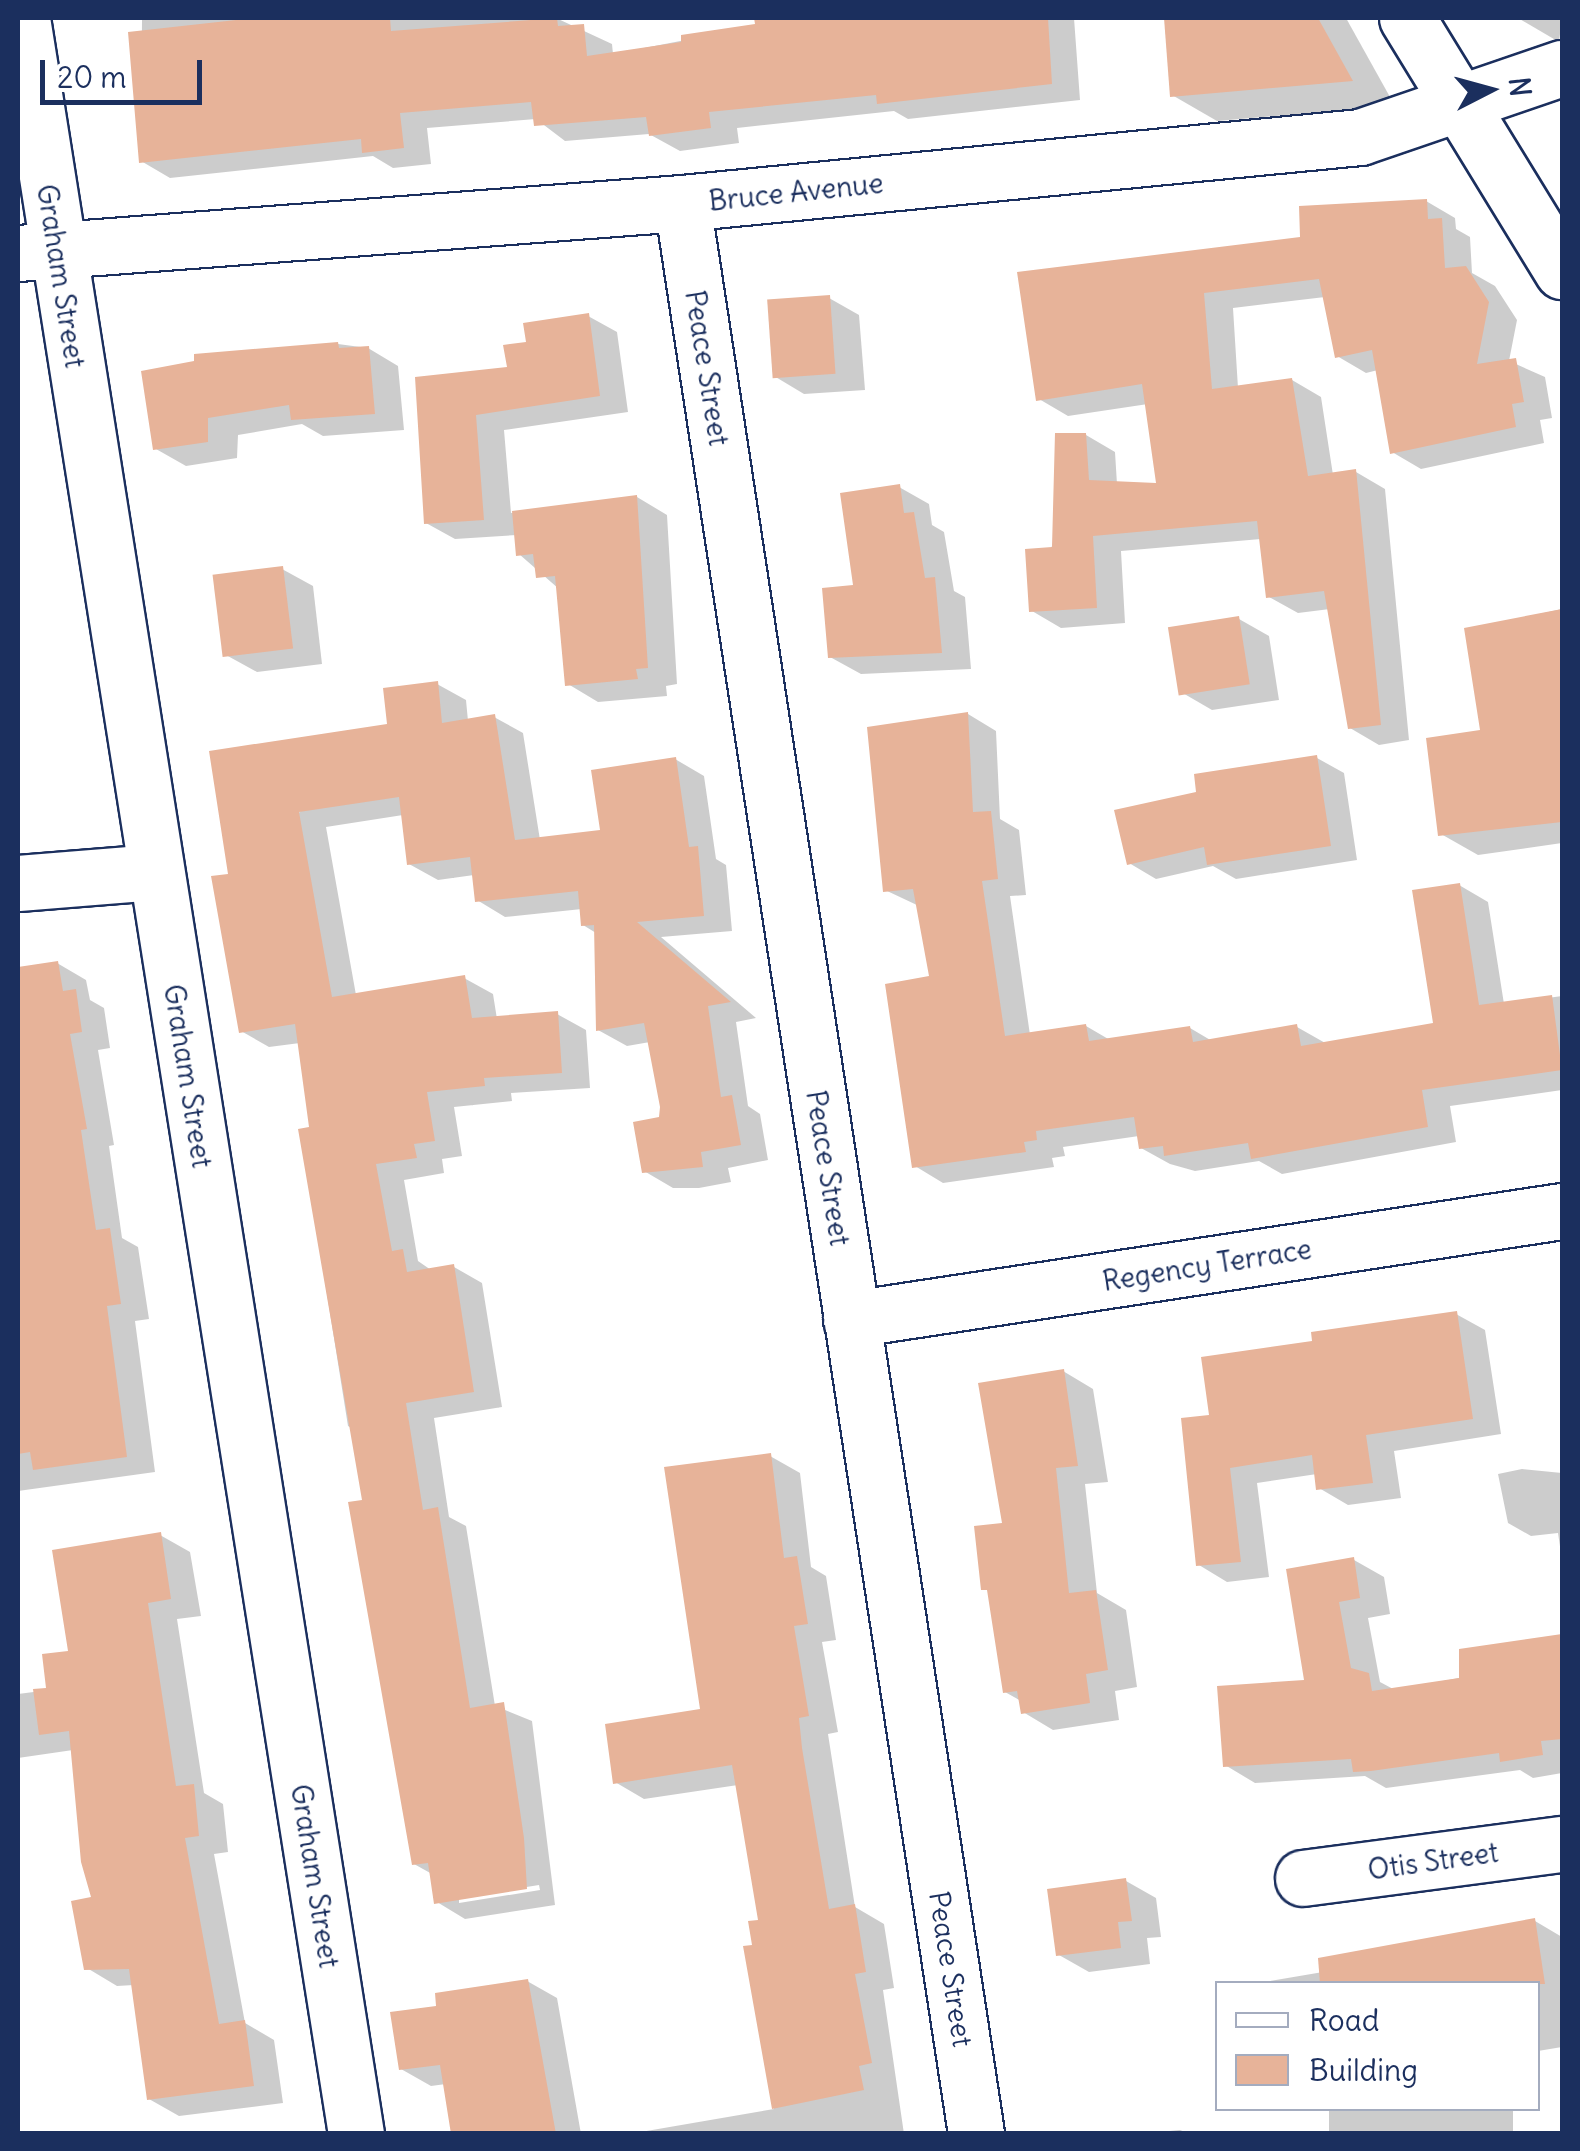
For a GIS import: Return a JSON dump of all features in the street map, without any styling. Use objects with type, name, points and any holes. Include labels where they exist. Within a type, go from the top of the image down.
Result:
[{"type":"street","name":"Graham Street","points":[[22,18],[37,251],[155,872],[356,2134]]},
{"type":"street","points":[[1407,18],[1562,271]]},
{"type":"street","name":"Bruce Avenue","points":[[37,251],[682,203],[1360,137],[1456,100],[1562,68]]},
{"type":"street","name":"Peace Street","points":[[682,203],[976,2134]]},
{"type":"street","points":[[18,883],[155,872]]},
{"type":"street","name":"Regency Terrace","points":[[851,1319],[1562,1211]]},
{"type":"street","name":"Otis Street","points":[[1302,1878],[1562,1844]]},
{"type":"building","points":[[254,18],[390,18],[391,31],[557,18],[558,26],[584,24],[587,56],[681,42],[681,35],[755,24],[754,18],[1048,18],[1052,84],[877,104],[876,95],[709,112],[711,128],[649,136],[646,117],[534,126],[531,102],[400,113],[404,148],[362,153],[361,139],[139,163],[128,32]]},
{"type":"building","points":[[1164,18],[1318,18],[1353,81],[1170,97]]},
{"type":"building","points":[[1427,199],[1428,219],[1442,218],[1445,268],[1466,266],[1489,302],[1477,364],[1516,358],[1524,402],[1512,404],[1516,427],[1390,454],[1372,350],[1335,358],[1319,279],[1204,293],[1212,389],[1292,378],[1308,476],[1356,469],[1381,725],[1348,729],[1324,591],[1266,598],[1257,521],[1093,536],[1097,608],[1029,612],[1025,549],[1052,547],[1055,433],[1086,433],[1089,480],[1156,483],[1142,384],[1036,401],[1017,272],[1300,237],[1299,206]]},
{"type":"building","points":[[830,295],[836,374],[773,378],[767,299]]},
{"type":"building","points":[[589,313],[600,396],[476,415],[484,520],[424,524],[415,377],[507,367],[503,345],[526,342],[523,323]]},
{"type":"building","points":[[338,342],[339,348],[369,346],[375,414],[291,420],[289,405],[208,418],[208,442],[153,450],[141,371],[194,361],[194,354]]},
{"type":"building","points":[[900,484],[904,513],[914,512],[925,578],[935,577],[942,653],[828,658],[822,588],[853,585],[840,493]]},
{"type":"building","points":[[637,495],[648,668],[636,669],[638,679],[565,686],[555,576],[536,578],[533,554],[516,556],[512,511]]},
{"type":"building","points":[[283,566],[293,648],[223,657],[213,575]]},
{"type":"building","points":[[1562,609],[1562,822],[1438,836],[1426,738],[1480,730],[1464,628]]},
{"type":"building","points":[[1239,616],[1250,684],[1179,695],[1168,627]]},
{"type":"building","points":[[438,681],[442,723],[495,714],[515,840],[600,830],[591,770],[676,757],[689,847],[698,846],[704,916],[637,922],[731,1002],[708,1006],[721,1097],[732,1095],[741,1145],[701,1152],[703,1167],[642,1173],[633,1122],[659,1117],[660,1107],[644,1023],[596,1031],[594,925],[581,926],[578,891],[475,902],[470,857],[407,865],[399,797],[299,812],[332,997],[465,975],[472,1018],[558,1011],[562,1073],[484,1078],[485,1086],[427,1092],[435,1141],[414,1144],[417,1158],[376,1164],[392,1251],[403,1249],[407,1272],[454,1264],[474,1392],[406,1403],[423,1510],[438,1507],[470,1708],[504,1702],[524,1838],[527,1889],[434,1904],[428,1863],[412,1865],[348,1502],[362,1500],[298,1129],[309,1127],[295,1024],[239,1033],[211,876],[228,874],[209,751],[387,724],[383,688]]},
{"type":"building","points":[[968,712],[973,812],[991,811],[998,879],[982,881],[1005,1036],[1086,1024],[1089,1041],[1190,1026],[1193,1042],[1297,1024],[1301,1046],[1433,1023],[1412,890],[1460,883],[1479,1005],[1552,995],[1562,1070],[1422,1090],[1428,1127],[1251,1159],[1248,1143],[1164,1156],[1163,1146],[1139,1149],[1134,1117],[1036,1131],[1037,1140],[1024,1142],[1026,1152],[912,1168],[885,984],[929,976],[913,889],[883,892],[867,727]]},
{"type":"building","points":[[1317,755],[1331,846],[1207,865],[1204,847],[1127,865],[1114,810],[1196,792],[1194,774]]},
{"type":"building","points":[[58,961],[63,991],[76,989],[82,1032],[70,1034],[87,1129],[81,1130],[96,1230],[110,1228],[121,1304],[107,1306],[127,1457],[33,1470],[30,1452],[18,1454],[18,967]]},
{"type":"building","points":[[1457,1311],[1473,1419],[1366,1435],[1373,1483],[1316,1490],[1312,1455],[1230,1468],[1241,1562],[1196,1566],[1181,1418],[1209,1415],[1201,1357],[1312,1341],[1311,1332]]},
{"type":"building","points":[[1064,1369],[1078,1466],[1056,1468],[1069,1593],[1096,1590],[1108,1670],[1086,1674],[1090,1703],[1021,1714],[1017,1691],[1003,1693],[987,1590],[981,1590],[974,1526],[1002,1523],[978,1383]]},
{"type":"building","points":[[771,1453],[784,1558],[797,1556],[808,1624],[794,1626],[809,1716],[799,1718],[802,1748],[829,1909],[855,1904],[866,1972],[855,1974],[872,2063],[859,2066],[864,2090],[772,2109],[743,1946],[752,1945],[748,1921],[758,1920],[732,1765],[613,1784],[605,1724],[700,1709],[664,1467]]},
{"type":"building","points":[[161,1532],[171,1599],[148,1603],[176,1786],[194,1784],[199,1836],[185,1838],[219,2024],[245,2020],[254,2086],[147,2100],[129,1969],[84,1970],[71,1901],[91,1897],[81,1862],[69,1731],[39,1735],[33,1689],[46,1688],[42,1654],[68,1651],[52,1550]]},
{"type":"building","points":[[1354,1557],[1360,1598],[1339,1602],[1351,1668],[1369,1673],[1372,1691],[1459,1678],[1459,1649],[1562,1634],[1562,1739],[1541,1741],[1543,1755],[1500,1762],[1499,1753],[1353,1772],[1351,1759],[1223,1767],[1217,1686],[1304,1680],[1286,1569]]},
{"type":"building","points":[[1126,1878],[1132,1921],[1118,1922],[1121,1948],[1056,1956],[1047,1889]]},
{"type":"building","points":[[1535,1918],[1545,1984],[1320,1981],[1318,1958]]},
{"type":"building","points":[[528,1979],[556,2134],[451,2134],[440,2065],[399,2070],[390,2012],[436,2006],[435,1993]]}]
